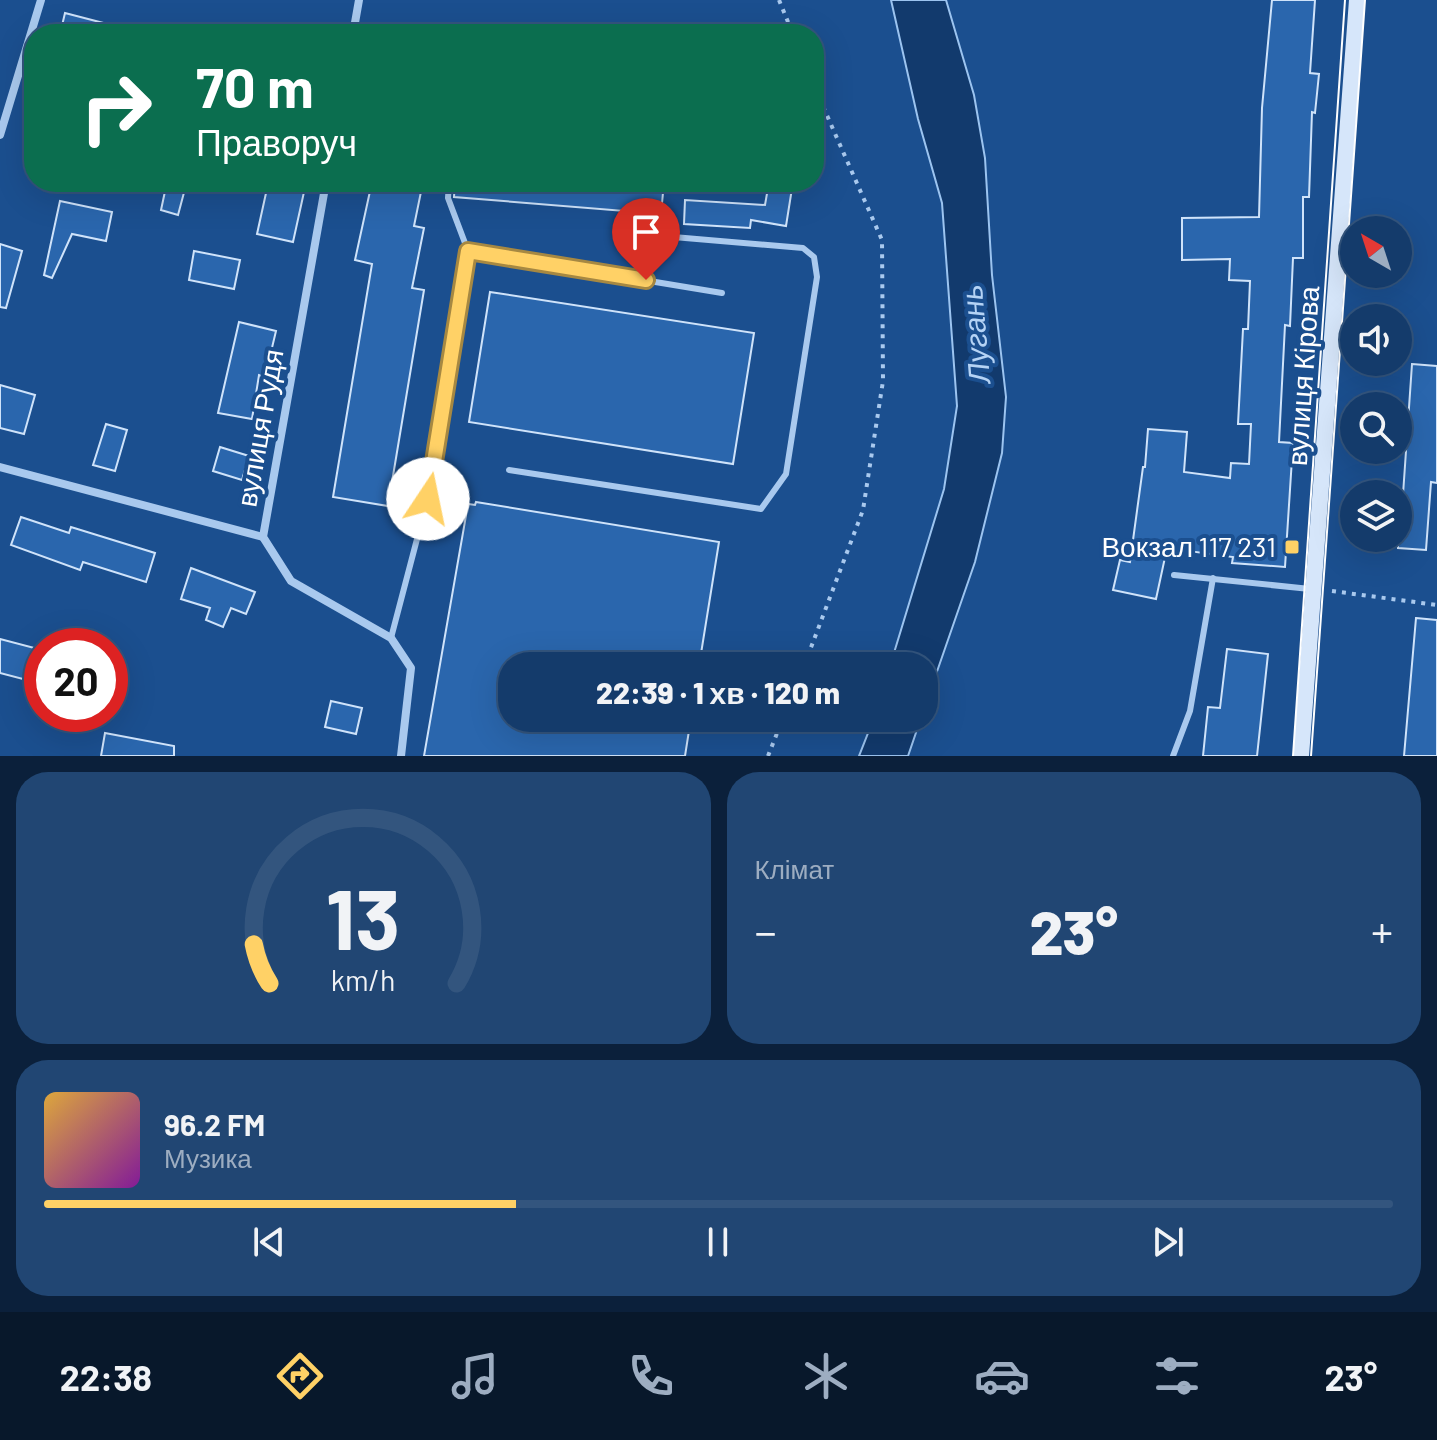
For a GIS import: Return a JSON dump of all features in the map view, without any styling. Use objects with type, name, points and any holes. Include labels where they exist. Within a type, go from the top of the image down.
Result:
[{"type":"street","points":[[34,24],[41,0]]},
{"type":"street","points":[[355,24],[359,0]]},
{"type":"street","name":"вулиця Кірова","points":[[1301,756],[1357,0]]},
{"type":"street","points":[[0,135],[24,56]]},
{"type":"street","name":"вулиця Рудя","points":[[324,192],[263,537],[291,581],[391,638]]},
{"type":"street","points":[[0,467],[263,537]]},
{"type":"street","points":[[391,638],[411,668],[401,756]]},
{"type":"lane","points":[[391,638],[432,482],[468,251],[448,192]]},
{"type":"lane","points":[[509,470],[761,509],[778,486],[786,474],[815,292],[817,277],[814,257],[803,248],[650,235],[646,280]]},
{"type":"lane","points":[[468,251],[722,293]]},
{"type":"lane","points":[[1174,575],[1313,589]]},
{"type":"lane","points":[[1173,756],[1190,711],[1213,578]]},
{"type":"path","points":[[779,0],[789,24]]},
{"type":"path","points":[[809,652],[863,510],[883,381],[882,240],[824,109]]},
{"type":"path","points":[[1313,589],[1437,605]]},
{"type":"path","points":[[768,756],[777,732]]},
{"type":"water","name":"Лугань","points":[[891,0],[946,0],[974,95],[985,158],[992,275],[1006,397],[1002,453],[975,562],[938,669],[938,652],[894,652],[944,489],[957,406],[942,203],[918,119]]},
{"type":"water","points":[[868,732],[916,732],[908,756],[859,756]]},
{"type":"building","points":[[1272,0],[1315,0],[1310,73],[1319,74],[1315,113],[1312,112],[1309,197],[1303,197],[1303,258],[1293,258],[1290,326],[1285,325],[1279,442],[1293,443],[1285,567],[1232,563],[1233,557],[1167,548],[1156,599],[1113,590],[1120,560],[1130,562],[1148,429],[1187,432],[1184,472],[1230,478],[1231,463],[1249,464],[1251,424],[1238,424],[1243,329],[1248,329],[1250,281],[1229,280],[1230,259],[1182,260],[1182,218],[1259,217],[1262,108]]},
{"type":"building","points":[[65,13],[107,24],[62,24]]},
{"type":"building","points":[[165,192],[184,192],[178,215],[161,210]]},
{"type":"building","points":[[266,192],[304,192],[293,242],[257,234]]},
{"type":"building","points":[[370,192],[421,192],[414,226],[424,228],[412,288],[424,290],[388,506],[333,497],[372,264],[355,260]]},
{"type":"building","points":[[454,192],[663,192],[661,214],[454,197]]},
{"type":"building","points":[[767,192],[791,192],[786,226],[751,220],[750,228],[684,224],[685,200],[765,205]]},
{"type":"building","points":[[60,201],[112,212],[106,241],[72,234],[52,278],[44,275]]},
{"type":"building","points":[[0,244],[22,251],[6,308],[0,307]]},
{"type":"building","points":[[194,251],[240,260],[234,289],[189,280]]},
{"type":"building","points":[[490,292],[754,333],[733,464],[469,422]]},
{"type":"building","points":[[239,322],[276,331],[265,377],[259,375],[252,419],[218,413]]},
{"type":"building","points":[[1412,364],[1437,366],[1437,483],[1431,482],[1426,550],[1412,549],[1412,480],[1404,480],[1405,464],[1412,464]]},
{"type":"building","points":[[0,385],[35,395],[24,434],[0,428]]},
{"type":"building","points":[[106,424],[127,430],[115,471],[93,465]]},
{"type":"building","points":[[220,447],[249,456],[242,480],[213,471]]},
{"type":"building","points":[[476,502],[719,542],[701,652],[498,652],[498,732],[689,732],[685,756],[424,756],[468,504],[475,505]]},
{"type":"building","points":[[21,517],[69,533],[71,527],[155,553],[146,582],[83,562],[80,570],[11,545]]},
{"type":"building","points":[[191,568],[255,592],[246,614],[231,608],[223,627],[206,620],[210,608],[181,599]]},
{"type":"building","points":[[1416,618],[1437,620],[1437,756],[1404,756]]},
{"type":"building","points":[[0,639],[24,645],[24,679],[0,673]]},
{"type":"building","points":[[1227,649],[1268,654],[1257,756],[1203,756],[1208,707],[1220,708]]},
{"type":"building","points":[[331,701],[362,708],[356,734],[325,727]]},
{"type":"building","points":[[105,733],[174,746],[174,756],[101,756]]},
{"type":"tram line","points":[[1293,756],[1345,0]]},
{"type":"tram line","points":[[1311,756],[1365,0]]},
{"type":"place","name":"Вокзал 117 231","points":[[1292,547]]},
{"type":"route","points":[[428,499],[468,251],[646,280]]}]
